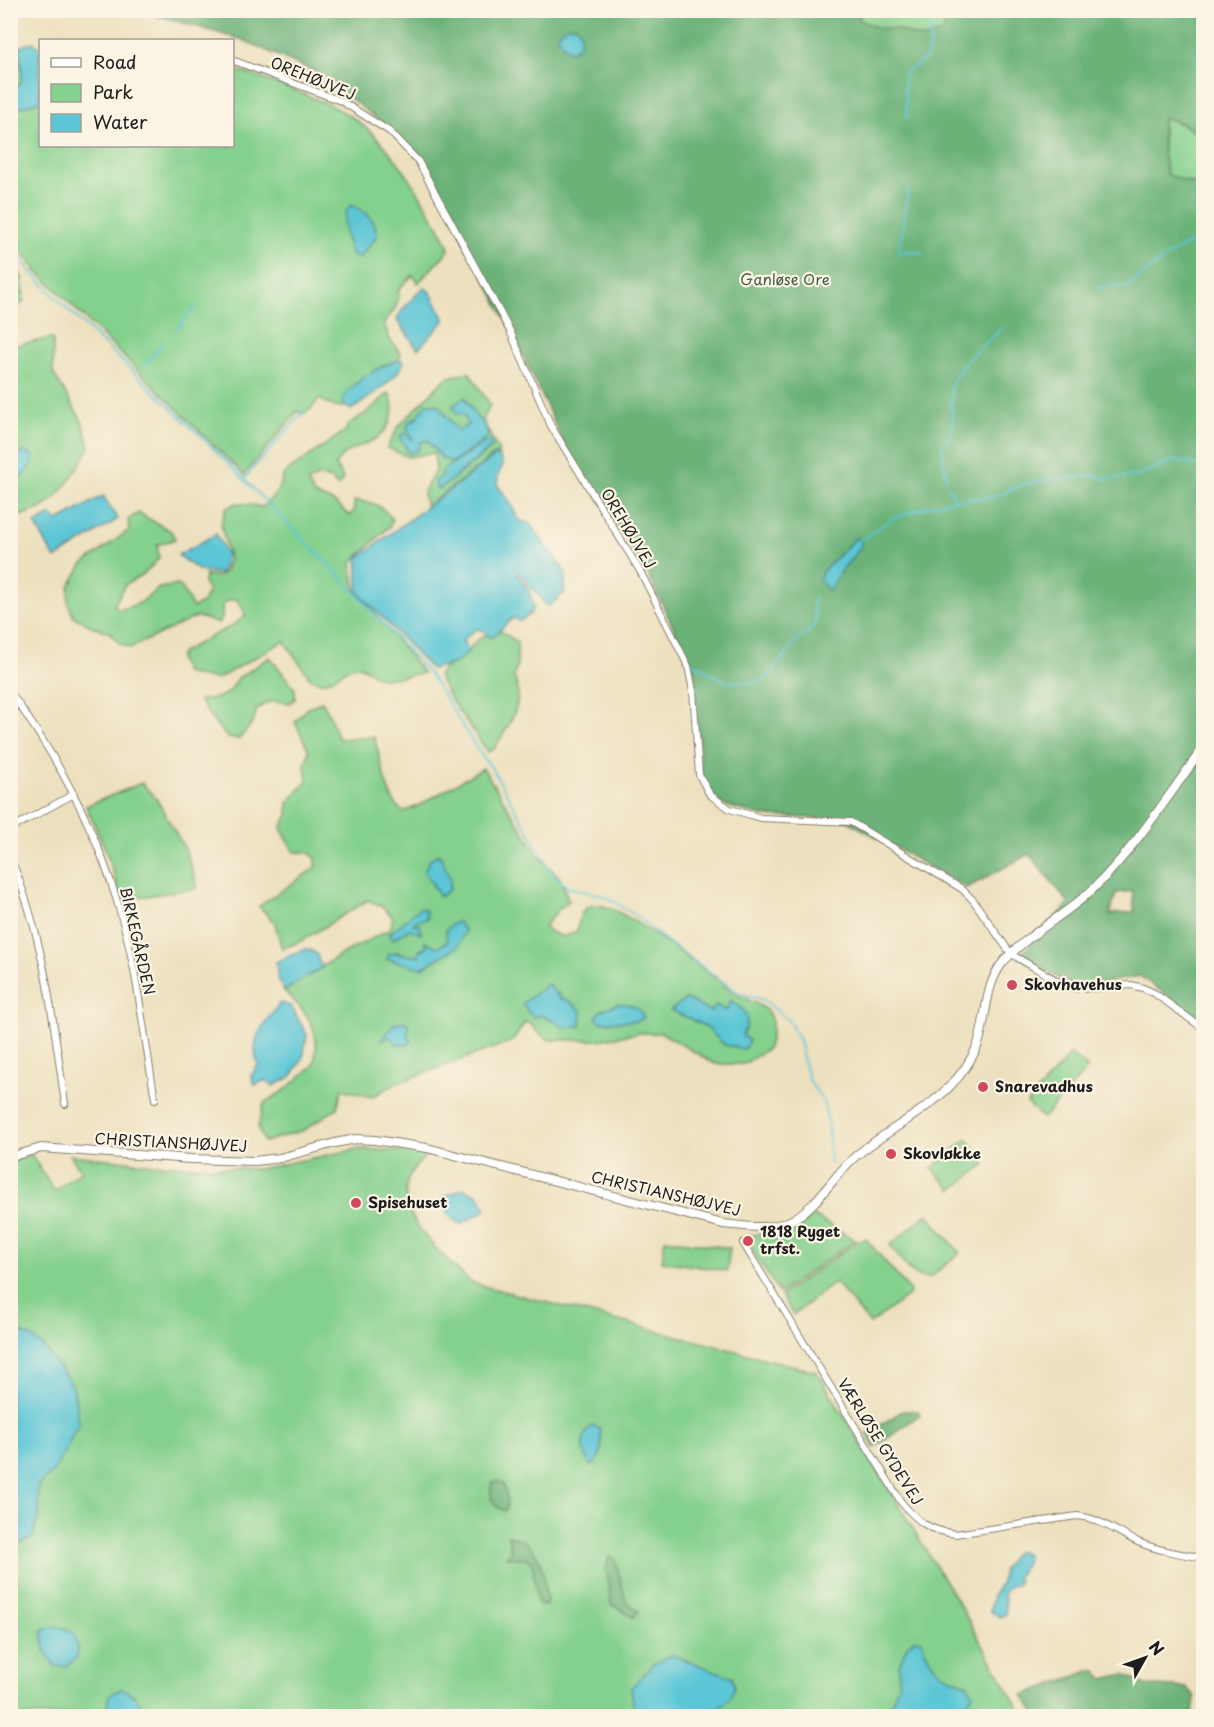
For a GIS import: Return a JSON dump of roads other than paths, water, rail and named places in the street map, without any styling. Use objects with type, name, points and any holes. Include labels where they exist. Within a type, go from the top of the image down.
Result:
[{"type":"street","name":"OREHØJVEJ","points":[[234,61],[341,101],[389,131],[418,161],[510,331],[551,426],[640,571],[688,666],[693,691],[699,775],[710,795],[730,809],[761,819],[843,821],[862,828],[962,889],[973,900],[1011,954]]},
{"type":"street","name":"BIRKEGÅRDEN","points":[[10,692],[55,757],[101,854],[119,909],[133,969],[155,1099]]},
{"type":"street","name":"CHRISTIANSHØJVEJ","points":[[10,1157],[41,1148],[171,1158],[255,1161],[280,1158],[356,1139],[375,1140],[427,1148],[723,1224],[774,1226],[800,1215],[856,1155],[920,1113],[959,1075],[973,1056],[977,1046],[988,996],[1002,963],[1093,889],[1119,863],[1203,747]]},
{"type":"street","points":[[10,829],[74,794]]},
{"type":"street","points":[[10,856],[36,928],[45,970],[65,1104]]},
{"type":"street","points":[[1011,954],[1068,987],[1081,989],[1131,985],[1143,988],[1154,993],[1203,1029]]},
{"type":"street","name":"VÆRLØSE GYDEVEJ","points":[[743,1243],[902,1502],[920,1522],[936,1531],[955,1534],[1077,1516],[1091,1517],[1140,1543],[1203,1558]]},
{"type":"water","points":[[576,25],[581,33],[579,45],[572,51],[559,40],[559,32],[568,26]]},
{"type":"water","points":[[33,42],[39,47],[39,101],[11,110],[11,94],[21,82],[22,75],[20,47]]},
{"type":"water","points":[[351,205],[369,216],[376,230],[377,236],[360,257],[353,257],[345,230],[345,216]]},
{"type":"water","points":[[424,287],[430,292],[445,320],[418,349],[397,320],[405,307]]},
{"type":"water","points":[[399,360],[404,361],[396,374],[373,394],[351,410],[342,403],[357,382],[383,366]]},
{"type":"water","points":[[464,397],[478,419],[483,422],[489,436],[452,462],[443,459],[427,440],[420,442],[418,450],[410,454],[399,437],[405,433],[413,440],[407,428],[409,422],[416,419],[426,404],[438,404],[458,431],[468,425],[464,415],[456,413],[453,406]]},
{"type":"water","points":[[490,441],[493,446],[440,489],[436,487],[435,481],[442,476],[444,469]]},
{"type":"water","points":[[24,452],[34,456],[33,461],[25,473],[11,486],[11,460]]},
{"type":"water","points":[[498,454],[503,465],[498,475],[497,485],[508,499],[519,520],[530,524],[566,573],[564,593],[548,607],[519,572],[517,574],[529,590],[534,608],[528,616],[520,621],[513,618],[491,638],[484,631],[476,629],[463,640],[468,652],[456,663],[431,669],[358,592],[358,558]]},
{"type":"water","points":[[103,496],[118,519],[55,559],[35,524],[51,515],[58,521]]},
{"type":"water","points":[[216,534],[227,555],[221,574],[200,571],[178,555]]},
{"type":"water","points":[[856,538],[861,540],[861,547],[840,572],[829,591],[819,579],[824,570]]},
{"type":"water","points":[[439,854],[450,878],[450,889],[440,897],[424,871],[431,858]]},
{"type":"water","points":[[420,908],[426,910],[427,919],[417,920],[413,924],[420,924],[421,934],[410,929],[393,939],[389,934]]},
{"type":"water","points":[[458,922],[465,931],[457,947],[422,968],[387,959],[389,954],[393,953],[419,956],[419,950],[426,948],[425,942],[438,947],[447,942],[446,930]]},
{"type":"water","points":[[305,949],[317,954],[323,967],[284,991],[278,979],[276,962]]},
{"type":"water","points":[[548,984],[561,999],[568,1000],[582,1011],[581,1026],[566,1028],[543,1016],[533,1017],[522,1004]]},
{"type":"water","points":[[686,999],[711,1012],[716,1005],[726,1011],[731,1001],[744,1011],[747,1024],[742,1035],[749,1041],[744,1049],[725,1045],[705,1026],[671,1010]]},
{"type":"water","points":[[280,1003],[291,1006],[307,1035],[303,1058],[291,1077],[273,1086],[266,1080],[255,1085],[251,1076],[258,1065],[255,1055],[257,1039],[264,1024]]},
{"type":"water","points":[[617,1004],[634,1006],[640,1010],[644,1018],[637,1021],[601,1022],[596,1018],[600,1011]]},
{"type":"water","points":[[404,1021],[409,1025],[407,1034],[411,1041],[407,1045],[397,1044],[391,1038],[382,1039],[394,1024]]},
{"type":"water","points":[[463,1189],[478,1195],[486,1210],[461,1224],[448,1214],[443,1197]]},
{"type":"water","points":[[10,1332],[20,1332],[43,1346],[73,1386],[79,1423],[54,1471],[38,1485],[39,1515],[32,1538],[11,1547]]},
{"type":"water","points":[[592,1426],[600,1429],[601,1444],[600,1454],[591,1466],[586,1456],[584,1440],[585,1434]]},
{"type":"water","points":[[1021,1551],[1026,1554],[1027,1560],[1017,1578],[1019,1580],[1017,1585],[1012,1585],[1004,1591],[1006,1614],[1001,1617],[990,1611],[993,1595],[1001,1583],[1003,1569],[1015,1552]]},
{"type":"water","points":[[52,1626],[66,1628],[76,1638],[77,1657],[66,1667],[55,1666],[46,1650],[43,1631]]},
{"type":"water","points":[[915,1639],[921,1640],[937,1669],[967,1684],[973,1694],[964,1709],[963,1716],[895,1716],[892,1714],[892,1703],[899,1682],[899,1665],[907,1646]]},
{"type":"water","points":[[672,1655],[732,1677],[734,1690],[729,1700],[709,1716],[632,1716],[634,1711],[631,1688],[653,1664]]},
{"type":"water","points":[[121,1689],[132,1694],[140,1702],[143,1710],[139,1716],[114,1716],[110,1712],[109,1695]]},
{"type":"waterway","points":[[907,118],[904,78],[906,72],[927,58],[930,46],[930,10]]},
{"type":"waterway","points":[[908,189],[899,253],[914,251],[924,254]]},
{"type":"waterway","points":[[1096,289],[1110,286],[1128,287],[1164,258],[1204,237]]},
{"type":"waterway","points":[[10,245],[58,300],[209,444],[341,577],[431,676],[492,768],[553,874],[567,887],[605,896],[641,919],[660,936],[739,993],[764,1000],[788,1020],[799,1040],[809,1080],[823,1101],[828,1121],[830,1164]]},
{"type":"waterway","points":[[177,329],[196,305]]},
{"type":"waterway","points":[[946,479],[942,448],[952,428],[953,417],[950,406],[954,380],[973,354],[1004,327]]},
{"type":"waterway","points":[[144,366],[163,344]]},
{"type":"waterway","points":[[244,479],[305,410]]},
{"type":"waterway","points":[[861,540],[893,518],[953,500],[993,497],[1025,484],[1085,476],[1097,476],[1104,479],[1136,476],[1175,460],[1204,467]]},
{"type":"waterway","points":[[949,487],[953,500]]},
{"type":"waterway","points":[[690,664],[696,664],[726,682],[756,683],[770,676],[796,640],[812,629],[816,620],[813,604],[815,598]]},
{"type":"place","name":"Skovhavehus","points":[[1012,985]]},
{"type":"place","name":"Snarevadhus","points":[[983,1087]]},
{"type":"place","name":"Skovløkke","points":[[891,1154]]},
{"type":"place","name":"Spisehuset","points":[[356,1203]]},
{"type":"place","name":"1818 Ryget trfst.","points":[[748,1241]]},
{"type":"park label","name":"Ganløse Ore","points":[[785,280]]}]
